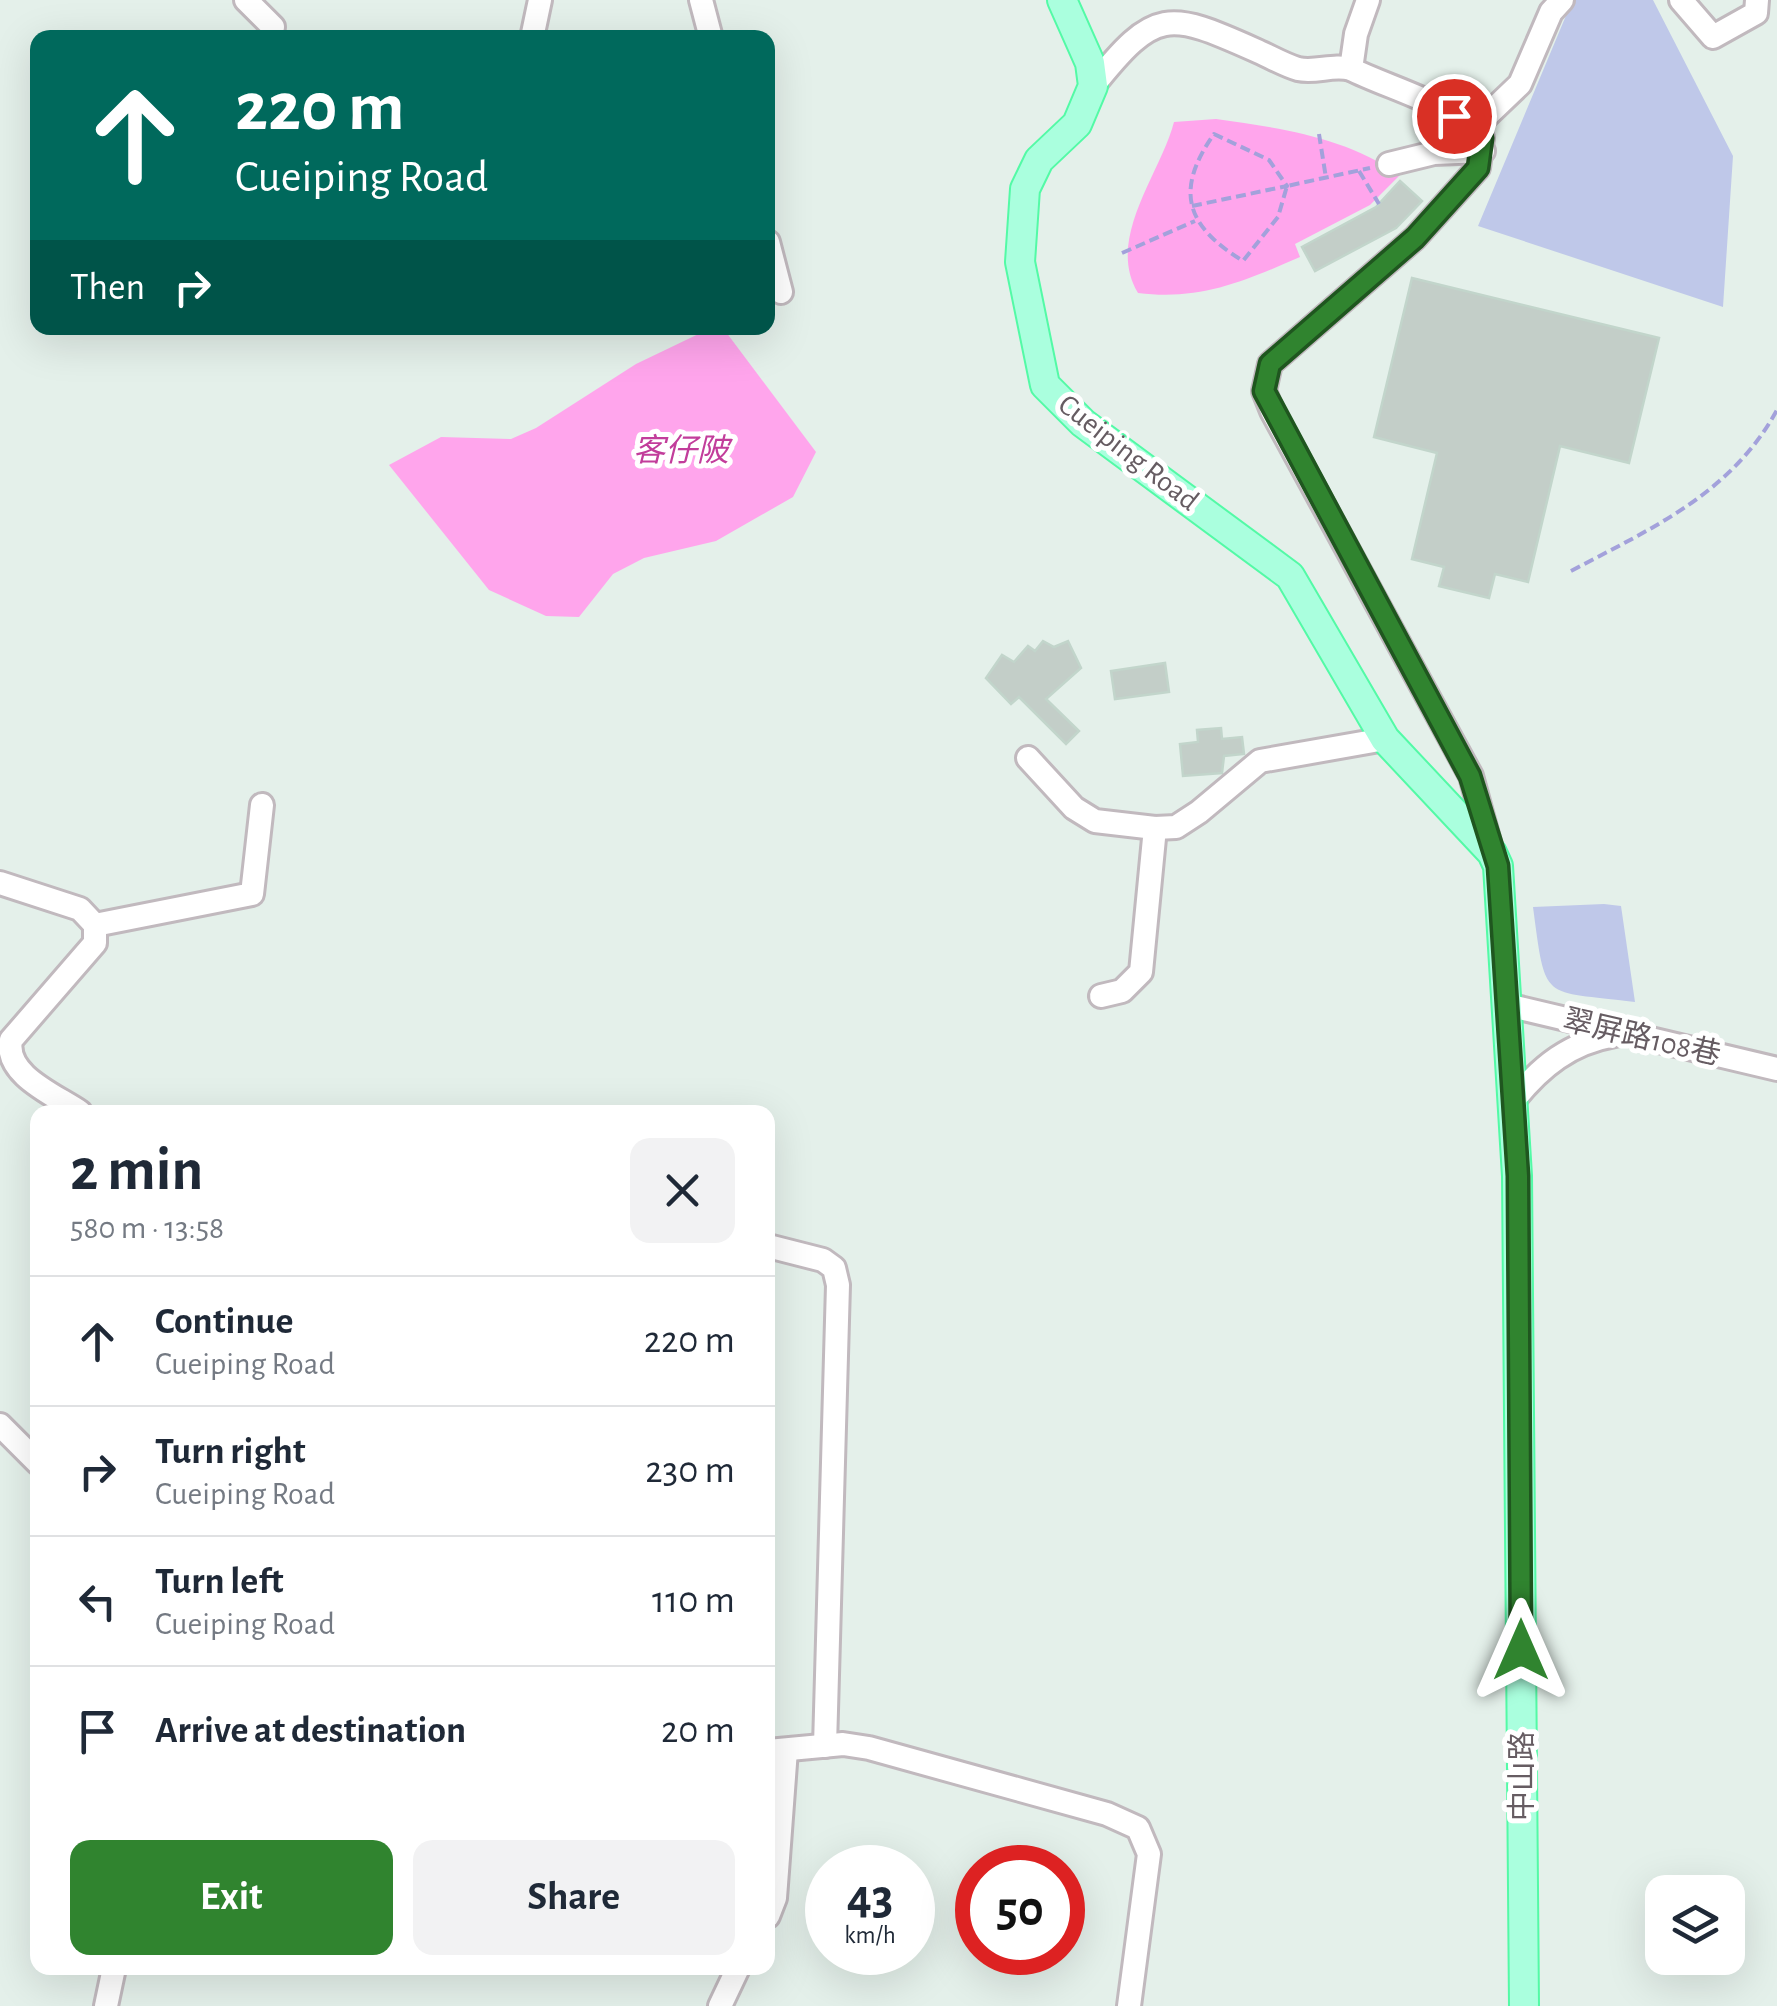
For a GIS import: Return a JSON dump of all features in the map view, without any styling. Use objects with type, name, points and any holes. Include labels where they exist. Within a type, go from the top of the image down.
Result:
[{"type":"main road","points":[[1062,0],[1090,63],[1092,86]]},
{"type":"main road","name":"Cueiping Road","points":[[1092,86],[1077,124],[1039,160],[1024,188],[1020,262],[1045,385],[1083,423],[1290,576],[1385,739],[1492,853]]},
{"type":"main road","points":[[1492,853],[1498,866],[1507,1006]]},
{"type":"main road","name":"中山路","points":[[1507,1006],[1518,1196],[1524,2006]]},
{"type":"street","points":[[246,0],[273,27]]},
{"type":"street","points":[[534,30],[540,0]]},
{"type":"street","points":[[701,0],[709,30]]},
{"type":"street","points":[[1352,68],[1356,34],[1368,0]]},
{"type":"street","points":[[1492,853],[1470,776],[1272,411],[1264,377],[1270,364],[1297,338],[1415,238],[1478,168],[1483,151],[1475,128],[1520,84],[1552,12],[1562,0]]},
{"type":"street","points":[[1681,0],[1713,37],[1756,13],[1757,0]]},
{"type":"street","name":"Cueiping Road","points":[[1092,86],[1136,36],[1162,22],[1185,21],[1298,69],[1334,64],[1352,68],[1475,128]]},
{"type":"street","points":[[1389,164],[1434,153],[1483,151]]},
{"type":"street","points":[[775,269],[781,292]]},
{"type":"street","points":[[1028,758],[1074,808],[1096,821],[1155,828],[1176,826],[1199,812],[1260,760],[1385,739]]},
{"type":"street","points":[[96,925],[252,894],[262,805]]},
{"type":"street","points":[[1102,996],[1122,991],[1141,972],[1155,828]]},
{"type":"street","points":[[0,883],[80,909],[96,925],[95,943],[10,1040],[14,1065],[70,1105]]},
{"type":"street","name":"翠屏路108巷","points":[[1507,1006],[1777,1070]]},
{"type":"street","points":[[1513,1101],[1534,1074],[1566,1050],[1623,1033]]},
{"type":"street","points":[[775,1248],[823,1260],[834,1268],[838,1285],[825,1746]]},
{"type":"street","points":[[0,1426],[30,1456]]},
{"type":"street","points":[[775,1898],[777,1750],[869,1748],[1107,1814],[1138,1828],[1149,1854],[1130,2006]]},
{"type":"street","points":[[106,2006],[113,1975]]},
{"type":"street","points":[[720,2006],[735,1975]]},
{"type":"path","points":[[1214,134],[1269,160],[1287,186],[1278,217],[1243,262],[1216,244],[1195,221],[1192,174],[1214,134]]},
{"type":"path","points":[[1318,134],[1323,179]]},
{"type":"path","points":[[1192,206],[1389,164]]},
{"type":"path","points":[[1360,171],[1379,204]]},
{"type":"path","points":[[1122,253],[1195,221]]},
{"type":"path","points":[[1570,571],[1712,490],[1756,448],[1777,410]]},
{"type":"shaded area","points":[[1569,0],[1653,0],[1733,156],[1723,307],[1478,226],[1570,6]]},
{"type":"shaded area","points":[[1621,906],[1635,1002],[1565,992],[1546,977],[1533,907]]},
{"type":"water","points":[[1216,119],[1335,143],[1400,175],[1370,205],[1295,244],[1300,257],[1222,287],[1182,294],[1138,293],[1130,272],[1131,229],[1174,122]]},
{"type":"water","name":"客仔陂","points":[[696,335],[728,335],[816,452],[793,497],[716,541],[644,558],[613,574],[579,617],[546,616],[489,590],[389,465],[441,437],[511,439],[536,428],[636,364]]},
{"type":"building","points":[[1400,181],[1422,201],[1396,228],[1315,271],[1302,247],[1376,207]]},
{"type":"building","points":[[1412,278],[1659,338],[1629,463],[1560,446],[1528,582],[1495,574],[1489,598],[1439,586],[1444,567],[1412,559],[1437,453],[1374,437]]},
{"type":"building","points":[[1043,641],[1054,647],[1068,641],[1081,668],[1046,699],[1079,731],[1066,744],[1019,697],[1011,704],[986,678],[1002,655],[1014,662],[1028,646],[1035,651]]},
{"type":"building","points":[[1165,663],[1169,692],[1115,699],[1111,671]]},
{"type":"building","points":[[1221,728],[1222,739],[1242,737],[1244,754],[1224,756],[1222,773],[1183,776],[1180,744],[1198,742],[1197,730]]},
{"type":"route","points":[[1454,116],[1475,128],[1482,138],[1478,168],[1415,238],[1270,364],[1264,377],[1264,391],[1470,776],[1498,866],[1518,1176],[1521,1650]]}]
